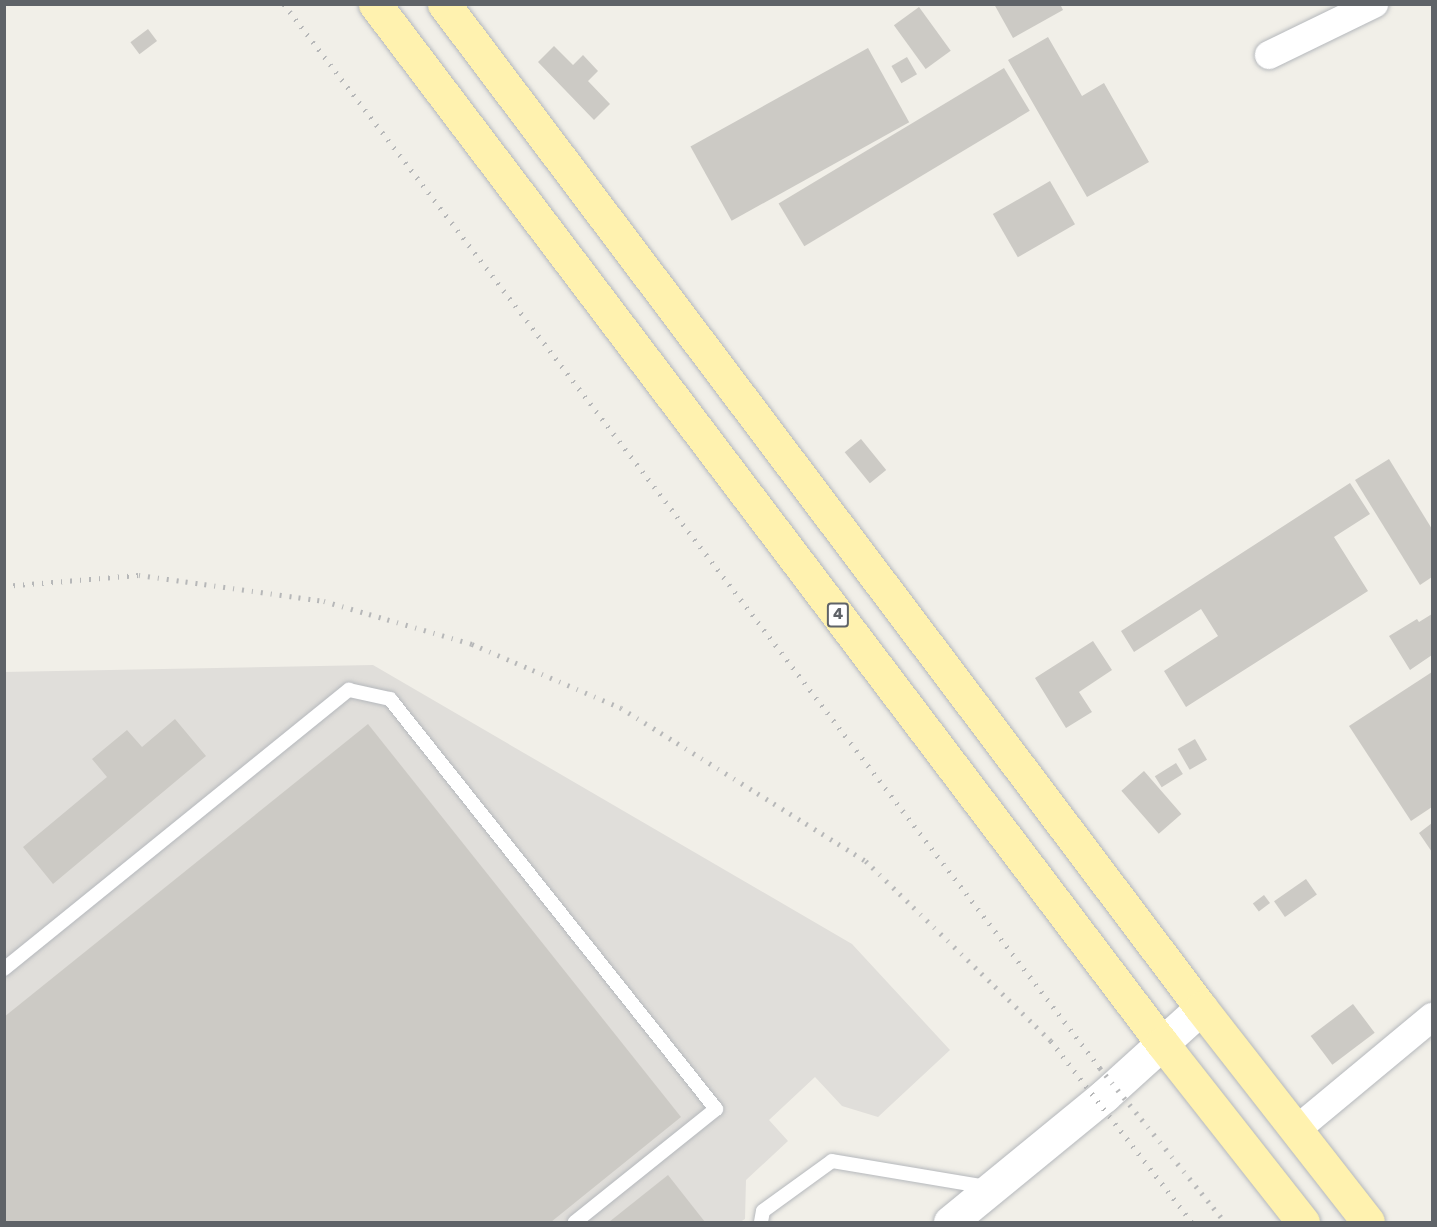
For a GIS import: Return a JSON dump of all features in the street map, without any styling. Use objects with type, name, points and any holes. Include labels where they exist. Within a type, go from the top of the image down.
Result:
[{"type":"main road","name":"4","points":[[375,4],[1162,1043],[1303,1222]]},
{"type":"main road","points":[[444,4],[1201,1008],[1368,1222]]},
{"type":"street","points":[[1269,56],[1374,4]]},
{"type":"street","points":[[950,1222],[1104,1096],[1201,1008]]},
{"type":"street","points":[[1296,1130],[1432,1017]]},
{"type":"lane","points":[[4,969],[349,690],[390,699],[716,1108],[575,1222]]},
{"type":"lane","points":[[761,1222],[763,1211],[832,1161],[992,1188]]},
{"type":"shaded area","points":[[373,665],[852,944],[950,1050],[878,1117],[842,1106],[815,1077],[769,1120],[788,1141],[746,1180],[745,1219],[740,1222],[5,1222],[4,672]]},
{"type":"building","points":[[994,4],[1060,4],[1063,10],[1013,38]]},
{"type":"building","points":[[919,7],[951,51],[926,69],[894,25]]},
{"type":"building","points":[[148,29],[157,41],[139,54],[130,42]]},
{"type":"building","points":[[1048,37],[1082,96],[1104,83],[1149,162],[1087,197],[1008,60]]},
{"type":"building","points":[[554,46],[573,65],[583,55],[598,71],[588,81],[610,104],[594,120],[538,62]]},
{"type":"building","points":[[868,48],[909,122],[732,221],[690,146]]},
{"type":"building","points":[[907,57],[917,74],[901,83],[891,66]]},
{"type":"building","points":[[1004,68],[1030,111],[804,246],[779,203]]},
{"type":"building","points":[[1050,181],[1075,224],[1018,257],[993,214]]},
{"type":"building","points":[[861,439],[886,470],[870,483],[845,452]]},
{"type":"building","points":[[1389,459],[1432,529],[1432,577],[1420,585],[1355,480]]},
{"type":"building","points":[[1350,483],[1370,514],[1334,537],[1368,591],[1186,707],[1164,671],[1218,636],[1201,609],[1134,652],[1121,631]]},
{"type":"building","points":[[1432,614],[1432,655],[1410,670],[1389,636],[1417,619],[1419,622]]},
{"type":"building","points":[[1093,641],[1112,670],[1079,692],[1092,712],[1066,728],[1035,678]]},
{"type":"building","points":[[1432,672],[1432,807],[1411,821],[1349,726]]},
{"type":"building","points":[[175,719],[206,756],[53,884],[23,847],[107,777],[92,759],[127,730],[142,747]]},
{"type":"building","points":[[368,724],[681,1117],[551,1222],[4,1222],[4,1017]]},
{"type":"building","points":[[1195,739],[1207,760],[1190,770],[1178,749]]},
{"type":"building","points":[[1176,763],[1183,774],[1162,787],[1155,776]]},
{"type":"building","points":[[1144,771],[1181,814],[1159,834],[1121,791]]},
{"type":"building","points":[[1432,823],[1432,852],[1419,833]]},
{"type":"building","points":[[1306,879],[1317,895],[1285,917],[1274,901]]},
{"type":"building","points":[[1264,895],[1270,903],[1259,911],[1253,903]]},
{"type":"building","points":[[1353,1004],[1375,1033],[1332,1065],[1311,1036]]},
{"type":"building","points":[[668,1175],[705,1222],[609,1222]]},
{"type":"railway","points":[[284,4],[1100,1068],[1225,1222]]},
{"type":"railway","points":[[4,586],[139,575],[324,601],[472,644],[621,708],[866,861],[1051,1041],[1192,1222]]}]
